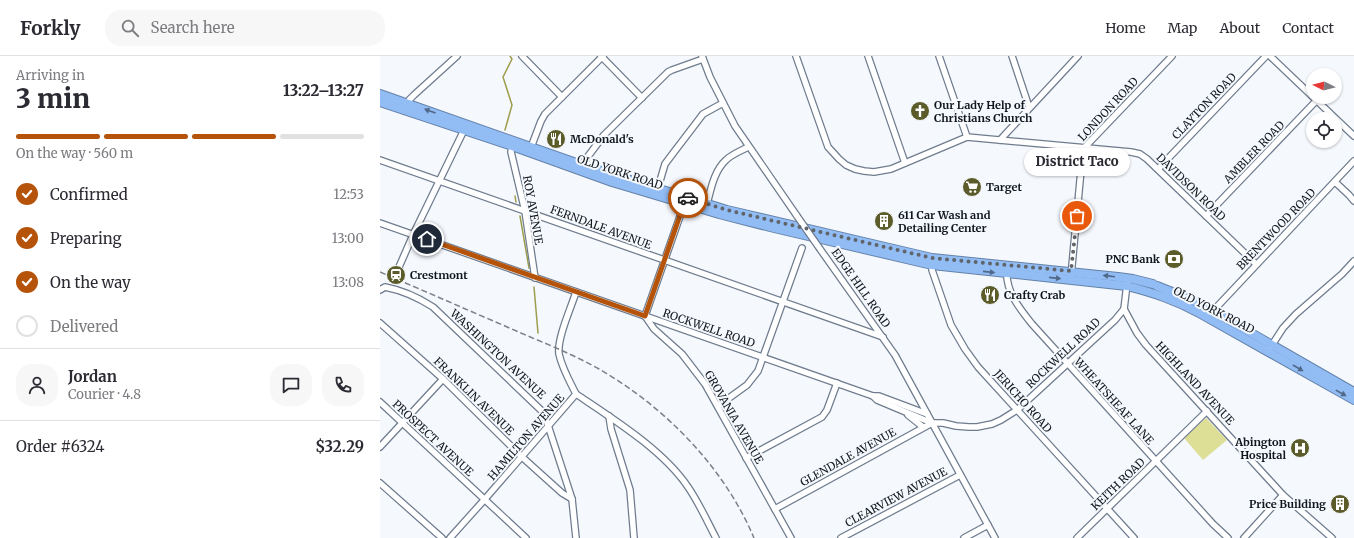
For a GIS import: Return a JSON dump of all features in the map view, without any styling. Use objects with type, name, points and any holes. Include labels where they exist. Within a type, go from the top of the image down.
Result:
[{"type":"highway","name":"OLD YORK ROAD","points":[[380,94],[406,107],[580,168],[764,226],[932,262],[1007,269],[1071,271],[1127,282],[1178,302],[1354,392]]},
{"type":"highway","name":"OLD YORK ROAD","points":[[380,102],[406,107]]},
{"type":"highway","name":"OLD YORK ROAD","points":[[466,128],[512,146],[530,150]]},
{"type":"highway","name":"OLD YORK ROAD","points":[[685,201],[707,204],[892,249],[932,262]]},
{"type":"highway","name":"OLD YORK ROAD","points":[[1007,269],[1071,280],[1127,282],[1155,285],[1192,300],[1213,311],[1354,400]]},
{"type":"street","points":[[406,107],[414,95],[457,56]]},
{"type":"street","points":[[522,56],[562,97]]},
{"type":"street","points":[[530,150],[543,117],[602,56],[642,98]]},
{"type":"street","name":"DAVIDSON ROAD","points":[[796,56],[828,147],[833,154],[846,165],[864,171],[882,171],[891,169],[967,137],[1140,154],[1158,169],[1256,264]]},
{"type":"street","points":[[868,56],[905,163]]},
{"type":"street","points":[[939,56],[967,137]]},
{"type":"street","points":[[1012,56],[1030,107]]},
{"type":"street","points":[[1000,140],[1078,56]]},
{"type":"street","name":"LONDON ROAD","points":[[1071,280],[1083,149],[1172,56]]},
{"type":"street","name":"CLAYTON ROAD","points":[[1158,169],[1266,56]]},
{"type":"street","points":[[1270,56],[1306,91]]},
{"type":"street","points":[[580,168],[604,135],[672,70],[703,58]]},
{"type":"street","name":"EDGE HILL ROAD","points":[[703,58],[723,103],[748,147],[896,356],[995,538]]},
{"type":"street","points":[[657,192],[665,164],[703,114],[723,103]]},
{"type":"street","name":"AMBLER ROAD","points":[[1206,216],[1313,104]]},
{"type":"street","points":[[1319,104],[1354,136]]},
{"type":"street","points":[[399,267],[413,235],[466,128]]},
{"type":"street","name":"ROY AVENUE","points":[[512,146],[525,211],[535,278]]},
{"type":"street","points":[[707,204],[713,181],[720,168],[726,160],[748,147]]},
{"type":"street","name":"FERNDALE AVENUE","points":[[380,160],[883,337]]},
{"type":"street","name":"BRENTWOOD ROAD","points":[[1213,311],[1354,161]]},
{"type":"street","points":[[1335,182],[1354,201]]},
{"type":"street","points":[[645,316],[685,201]]},
{"type":"street","name":"ROCKWELL ROAD","points":[[380,223],[927,414]]},
{"type":"street","points":[[718,406],[747,385],[758,371],[802,248]]},
{"type":"street","points":[[1270,348],[1283,328],[1342,274],[1354,261]]},
{"type":"street","name":"JERICHO ROAD","points":[[932,262],[932,270],[951,325],[965,349],[978,367],[1134,538]]},
{"type":"street","name":"WHEATSHEAF LANE","points":[[1007,269],[1008,284],[1018,306],[1032,324],[1213,524],[1228,538]]},
{"type":"street","points":[[1124,309],[1127,282]]},
{"type":"street","name":"WASHINGTON AVENUE","points":[[382,288],[394,288],[433,307],[542,410],[549,427],[572,500],[576,538]]},
{"type":"street","name":"HAMILTON AVENUE","points":[[450,538],[549,427],[576,394],[563,367],[559,342],[576,292]]},
{"type":"street","name":"ROCKWELL ROAD","points":[[873,396],[877,400],[932,423],[977,427],[1001,420],[1017,410],[1124,309]]},
{"type":"street","name":"HIGHLAND AVENUE","points":[[1124,309],[1137,333],[1146,345],[1283,495],[1332,538]]},
{"type":"street","name":"GROVANIA AVENUE","points":[[645,316],[654,329],[682,354],[705,384],[791,538]]},
{"type":"street","name":"FRANKLIN AVENUE","points":[[380,323],[443,379],[522,457],[562,493],[572,500]]},
{"type":"street","points":[[380,447],[443,379]]},
{"type":"street","points":[[746,458],[822,417],[827,410],[837,383]]},
{"type":"street","points":[[576,394],[609,416],[640,440],[673,469],[688,486],[716,538]]},
{"type":"street","name":"PROSPECT AVENUE","points":[[380,402],[526,538]]},
{"type":"street","name":"ROCKWELL ROAD","points":[[902,410],[924,427]]},
{"type":"street","name":"KEITH ROAD","points":[[1077,538],[1207,411]]},
{"type":"street","points":[[609,416],[611,429],[630,490],[634,538]]},
{"type":"street","name":"GLENDALE AVENUE","points":[[774,509],[932,423]]},
{"type":"street","name":"CLEARVIEW AVENUE","points":[[841,538],[960,475]]},
{"type":"street","points":[[380,483],[442,538]]},
{"type":"street","points":[[1244,538],[1283,495]]},
{"type":"street","points":[[964,538],[988,525]]},
{"type":"green space","points":[[1206,418],[1227,440],[1203,460],[1184,438]]},
{"type":"waterway","points":[[505,130],[512,105],[503,77],[512,59],[510,56]]},
{"type":"waterway","points":[[515,196],[516,202]]},
{"type":"waterway","points":[[520,216],[529,268]]},
{"type":"waterway","points":[[534,287],[538,333]]},
{"type":"railway","points":[[380,272],[588,363],[623,384],[647,401],[669,420],[709,463],[726,487],[754,538]]},
{"type":"way so far","points":[[688,198],[727,210],[932,258],[1071,271],[1077,216]]},
{"type":"place","name":"Our Lady Help of Christians Church","points":[[920,111]]},
{"type":"place","name":"McDonald's","points":[[556,139]]},
{"type":"place","name":"Target","points":[[972,187]]},
{"type":"place","name":"District Taco","points":[[1077,216]]},
{"type":"place","name":"611 Car Wash and Detailing Center","points":[[884,221]]},
{"type":"place","name":"PNC Bank","points":[[1174,259]]},
{"type":"place","name":"Crestmont","points":[[396,275]]},
{"type":"place","name":"Crafty Crab","points":[[990,295]]},
{"type":"place","name":"Abington Hospital","points":[[1300,448]]},
{"type":"place","name":"Price Building","points":[[1340,504]]},
{"type":"route","points":[[427,239],[645,316],[686,198],[688,198]]}]
